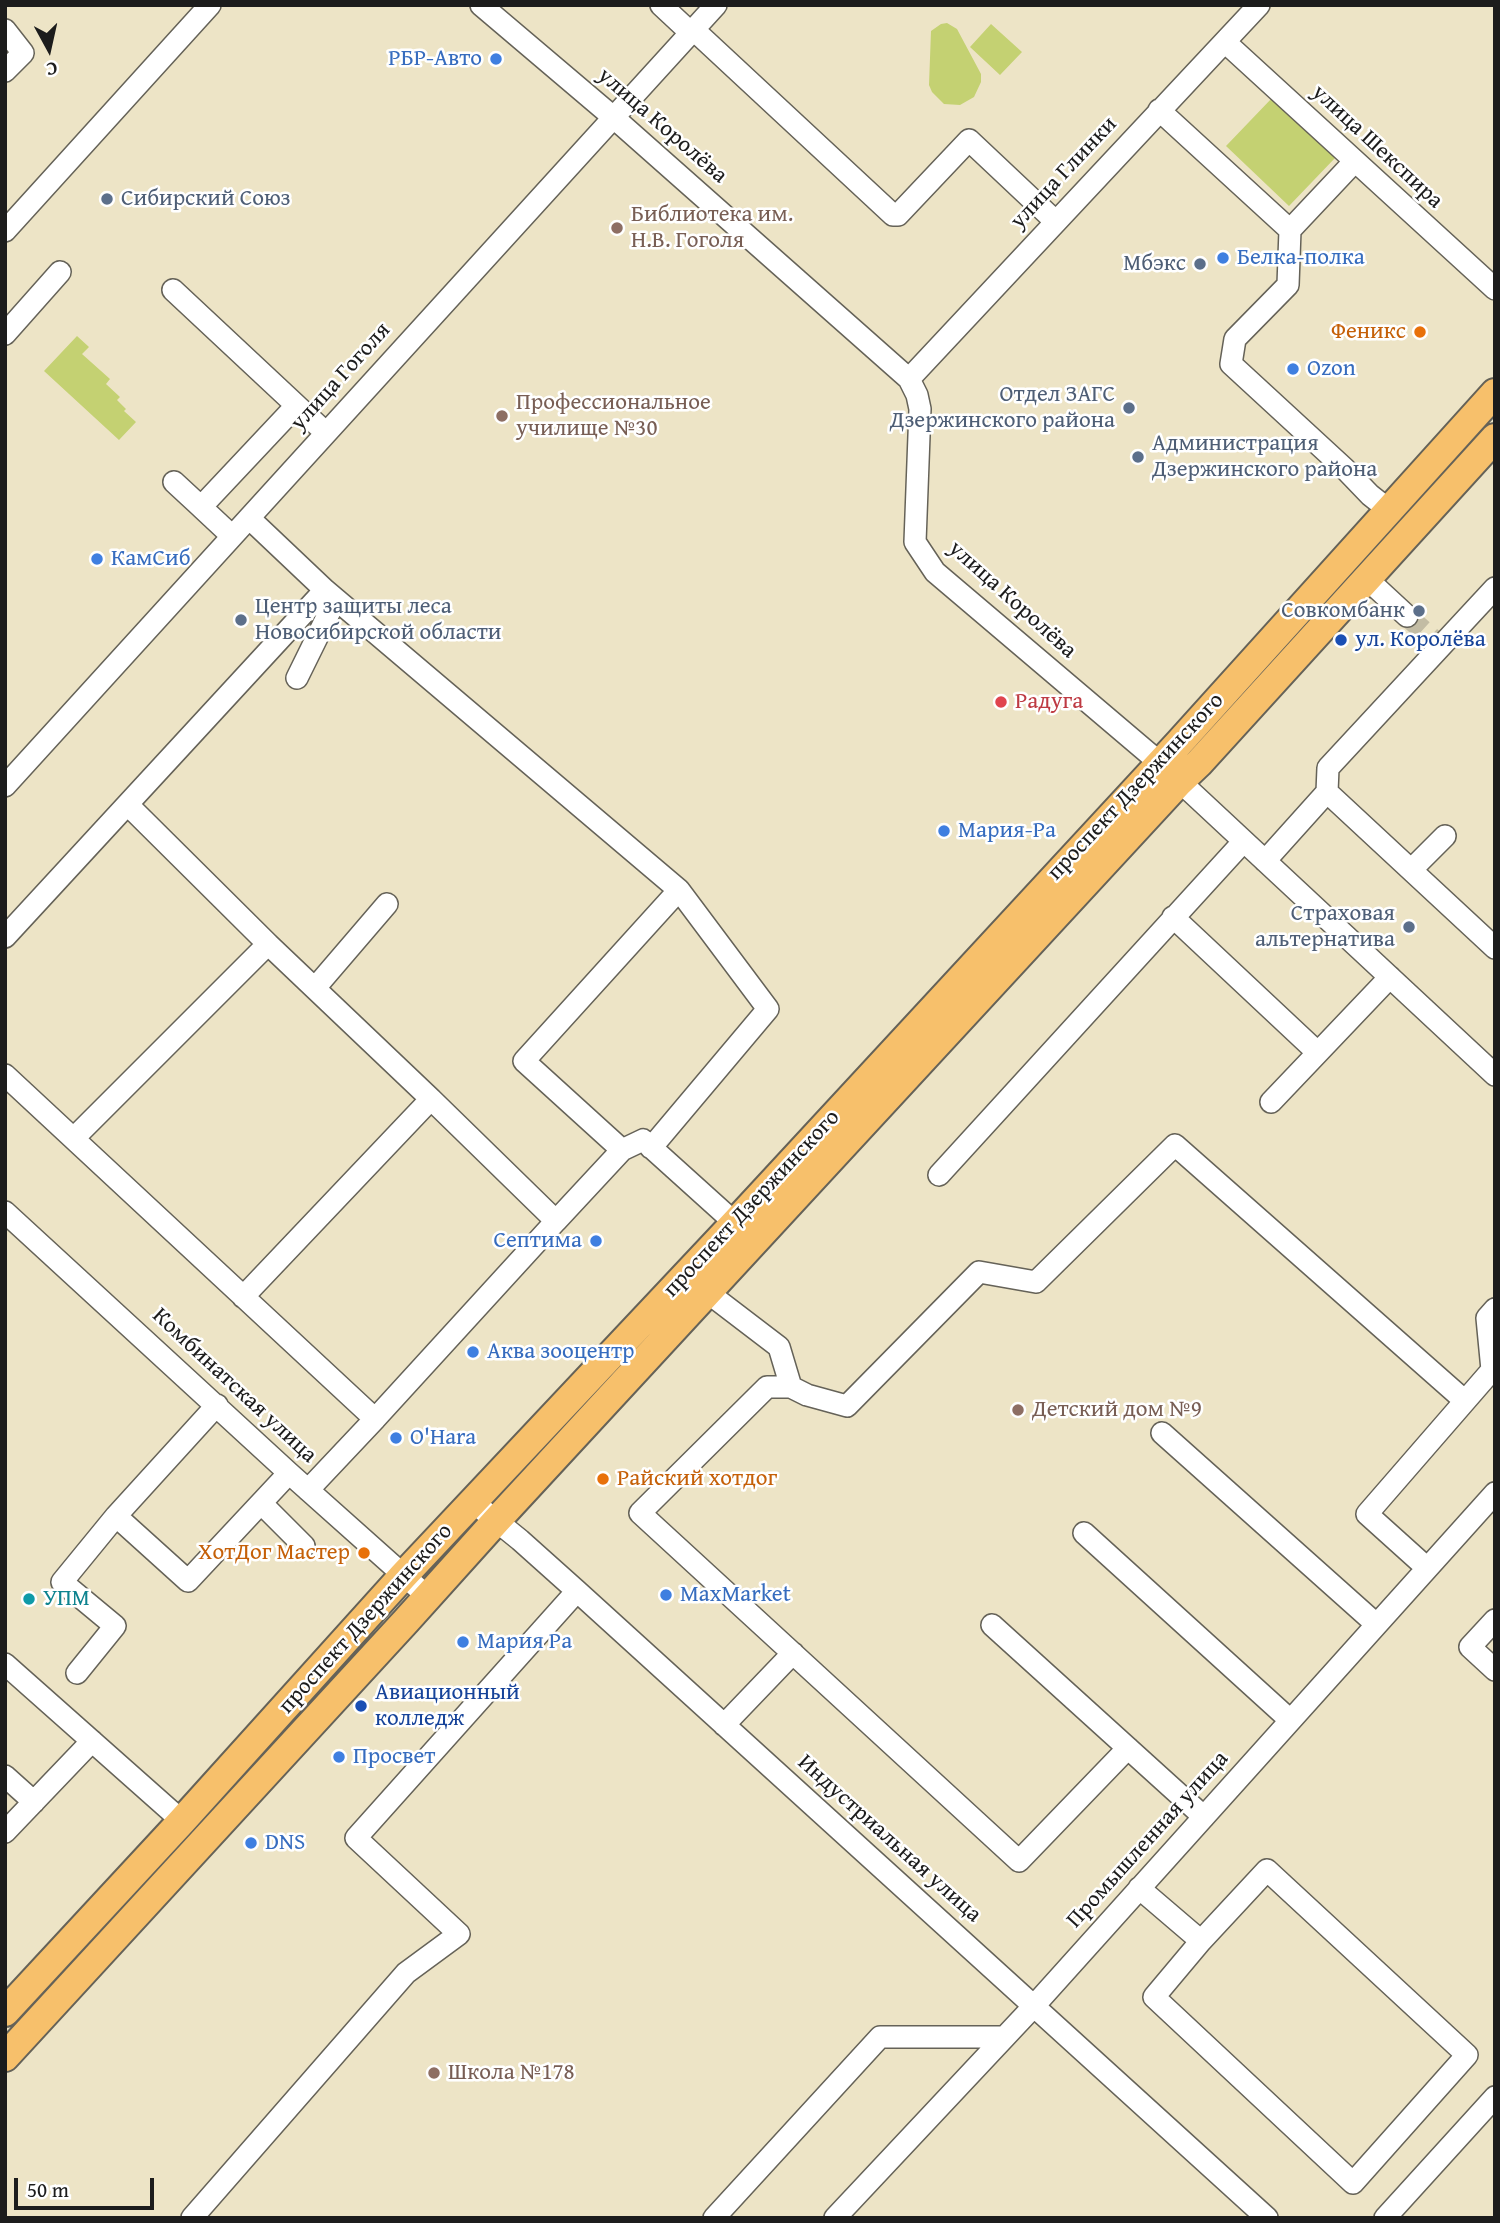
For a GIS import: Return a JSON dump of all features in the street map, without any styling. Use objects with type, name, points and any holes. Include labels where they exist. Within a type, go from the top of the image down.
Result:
[{"type":"main road","name":"проспект Дзержинского","points":[[5,2057],[707,1292],[1170,772],[1389,510],[1495,393]]},
{"type":"main road","name":"проспект Дзержинского","points":[[5,2012],[403,1576],[735,1223],[1170,772],[1199,762],[1495,438]]},
{"type":"street","points":[[5,231],[210,5]]},
{"type":"street","name":"улица Королёва","points":[[481,5],[613,117],[909,379],[917,395],[919,409],[915,542],[935,572],[1170,772],[1495,1075]]},
{"type":"street","points":[[662,5],[892,215],[898,215],[972,137],[1055,221]]},
{"type":"street","name":"улица Гоголя","points":[[5,786],[716,5]]},
{"type":"street","name":"улица Глинки","points":[[909,379],[1259,5]]},
{"type":"street","points":[[5,30],[23,53],[5,71]]},
{"type":"street","name":"улица Шекспира","points":[[1226,43],[1495,289]]},
{"type":"street","points":[[1159,110],[1290,230]]},
{"type":"street","points":[[1354,162],[1290,230],[1288,285],[1235,339],[1231,364],[1389,510]]},
{"type":"street","points":[[5,334],[60,272]]},
{"type":"street","points":[[173,290],[326,433]]},
{"type":"street","points":[[201,507],[296,406]]},
{"type":"street","points":[[174,482],[232,537]]},
{"type":"street","points":[[249,518],[325,590],[679,890],[768,1009],[651,1148]]},
{"type":"street","points":[[1367,579],[1407,616]]},
{"type":"street","points":[[1265,861],[1327,792],[1328,768],[1439,645],[1495,588]]},
{"type":"street","points":[[297,678],[330,611],[325,590]]},
{"type":"street","points":[[5,937],[325,590]]},
{"type":"street","points":[[1327,792],[1495,948]]},
{"type":"street","points":[[128,805],[556,1221]]},
{"type":"street","points":[[1411,870],[1445,836]]},
{"type":"street","points":[[939,1175],[1244,842]]},
{"type":"street","points":[[622,1150],[524,1061],[679,890]]},
{"type":"street","points":[[315,988],[387,904]]},
{"type":"street","points":[[1173,917],[1317,1052]]},
{"type":"street","points":[[74,1138],[268,944]]},
{"type":"street","points":[[1271,1101],[1390,977]]},
{"type":"street","points":[[5,1075],[375,1419]]},
{"type":"street","points":[[243,1297],[431,1099]]},
{"type":"street","points":[[308,1490],[622,1150],[643,1140],[735,1223]]},
{"type":"street","points":[[1128,1748],[1019,1861],[640,1513],[767,1387],[791,1387],[807,1395],[847,1406],[979,1272],[1036,1282],[1175,1145],[1465,1401]]},
{"type":"street","name":"Комбинатская улица","points":[[5,1212],[428,1597]]},
{"type":"street","points":[[707,1292],[779,1347],[791,1387]]},
{"type":"street","points":[[1427,1568],[1367,1514],[1492,1370],[1487,1318],[1495,1309]]},
{"type":"street","points":[[77,1673],[115,1626],[62,1582],[116,1516],[217,1405]]},
{"type":"street","points":[[1162,1433],[1376,1625]]},
{"type":"street","points":[[116,1516],[188,1581],[289,1473]]},
{"type":"street","name":"Индустриальная улица","points":[[473,1502],[578,1591],[1267,2218]]},
{"type":"street","points":[[261,1503],[304,1546]]},
{"type":"street","name":"Промышленная улица","points":[[835,2218],[1033,2007],[1427,1568],[1491,1505]]},
{"type":"street","points":[[1084,1533],[1290,1720]]},
{"type":"street","points":[[192,2218],[406,1973],[459,1934],[356,1838],[578,1591]]},
{"type":"street","points":[[1495,1620],[1470,1647],[1495,1670]]},
{"type":"street","points":[[992,1625],[1204,1817]]},
{"type":"street","points":[[724,1725],[793,1653]]},
{"type":"street","points":[[5,1664],[182,1821]]},
{"type":"street","points":[[5,1832],[92,1741]]},
{"type":"street","points":[[5,1776],[34,1802]]},
{"type":"street","points":[[1267,1870],[1467,2055],[1353,2183],[1154,1997],[1202,1941],[1267,1870]]},
{"type":"street","points":[[1139,1888],[1202,1941]]},
{"type":"street","points":[[714,2218],[880,2037],[1004,2037]]},
{"type":"street","points":[[1385,2218],[1495,2097]]},
{"type":"green space","points":[[947,23],[957,29],[981,74],[981,82],[974,97],[960,105],[944,104],[929,85],[931,31]]},
{"type":"green space","points":[[991,24],[1022,52],[1000,75],[970,47]]},
{"type":"green space","points":[[1272,98],[1335,158],[1289,206],[1226,146]]},
{"type":"green space","points":[[77,336],[89,347],[82,354],[110,379],[106,384],[120,397],[117,400],[126,409],[124,411],[136,422],[119,440],[44,371]]},
{"type":"tunnel","points":[[1407,616],[1437,643]]},
{"type":"place","name":"РБР-Авто","points":[[496,59]]},
{"type":"place","name":"Сибирский Союз","points":[[107,199]]},
{"type":"place","name":"Библиотека им. Н.В. Гоголя","points":[[617,228]]},
{"type":"place","name":"Белка-полка","points":[[1223,258]]},
{"type":"place","name":"Мбэкс","points":[[1200,264]]},
{"type":"place","name":"Феникс","points":[[1420,332]]},
{"type":"place","name":"Ozon","points":[[1293,369]]},
{"type":"place","name":"Отдел ЗАГС Дзержинского района","points":[[1129,408]]},
{"type":"place","name":"Профессиональное училище №30","points":[[502,416]]},
{"type":"place","name":"Администрация Дзержинского района","points":[[1138,457]]},
{"type":"place","name":"КамСиб","points":[[97,559]]},
{"type":"place","name":"Совкомбанк","points":[[1419,611]]},
{"type":"place","name":"Центр защиты леса Новосибирской области","points":[[241,620]]},
{"type":"place","name":"ул. Королёва","points":[[1341,640]]},
{"type":"place","name":"Радуга","points":[[1001,702]]},
{"type":"place","name":"Мария-Ра","points":[[944,831]]},
{"type":"place","name":"Страховая альтернатива","points":[[1409,927]]},
{"type":"place","name":"Септима","points":[[596,1241]]},
{"type":"place","name":"Аква зооцентр","points":[[473,1352]]},
{"type":"place","name":"Детский дом №9","points":[[1018,1410]]},
{"type":"place","name":"O'Hara","points":[[396,1438]]},
{"type":"place","name":"Райский хотдог","points":[[603,1479]]},
{"type":"place","name":"ХотДог Мастер","points":[[364,1553]]},
{"type":"place","name":"MaxMarket","points":[[666,1595]]},
{"type":"place","name":"УПМ","points":[[29,1599]]},
{"type":"place","name":"Мария Ра","points":[[463,1642]]},
{"type":"place","name":"Авиационный колледж","points":[[361,1706]]},
{"type":"place","name":"Просвет","points":[[339,1757]]},
{"type":"place","name":"DNS","points":[[251,1843]]},
{"type":"place","name":"Школа №178","points":[[434,2073]]}]
